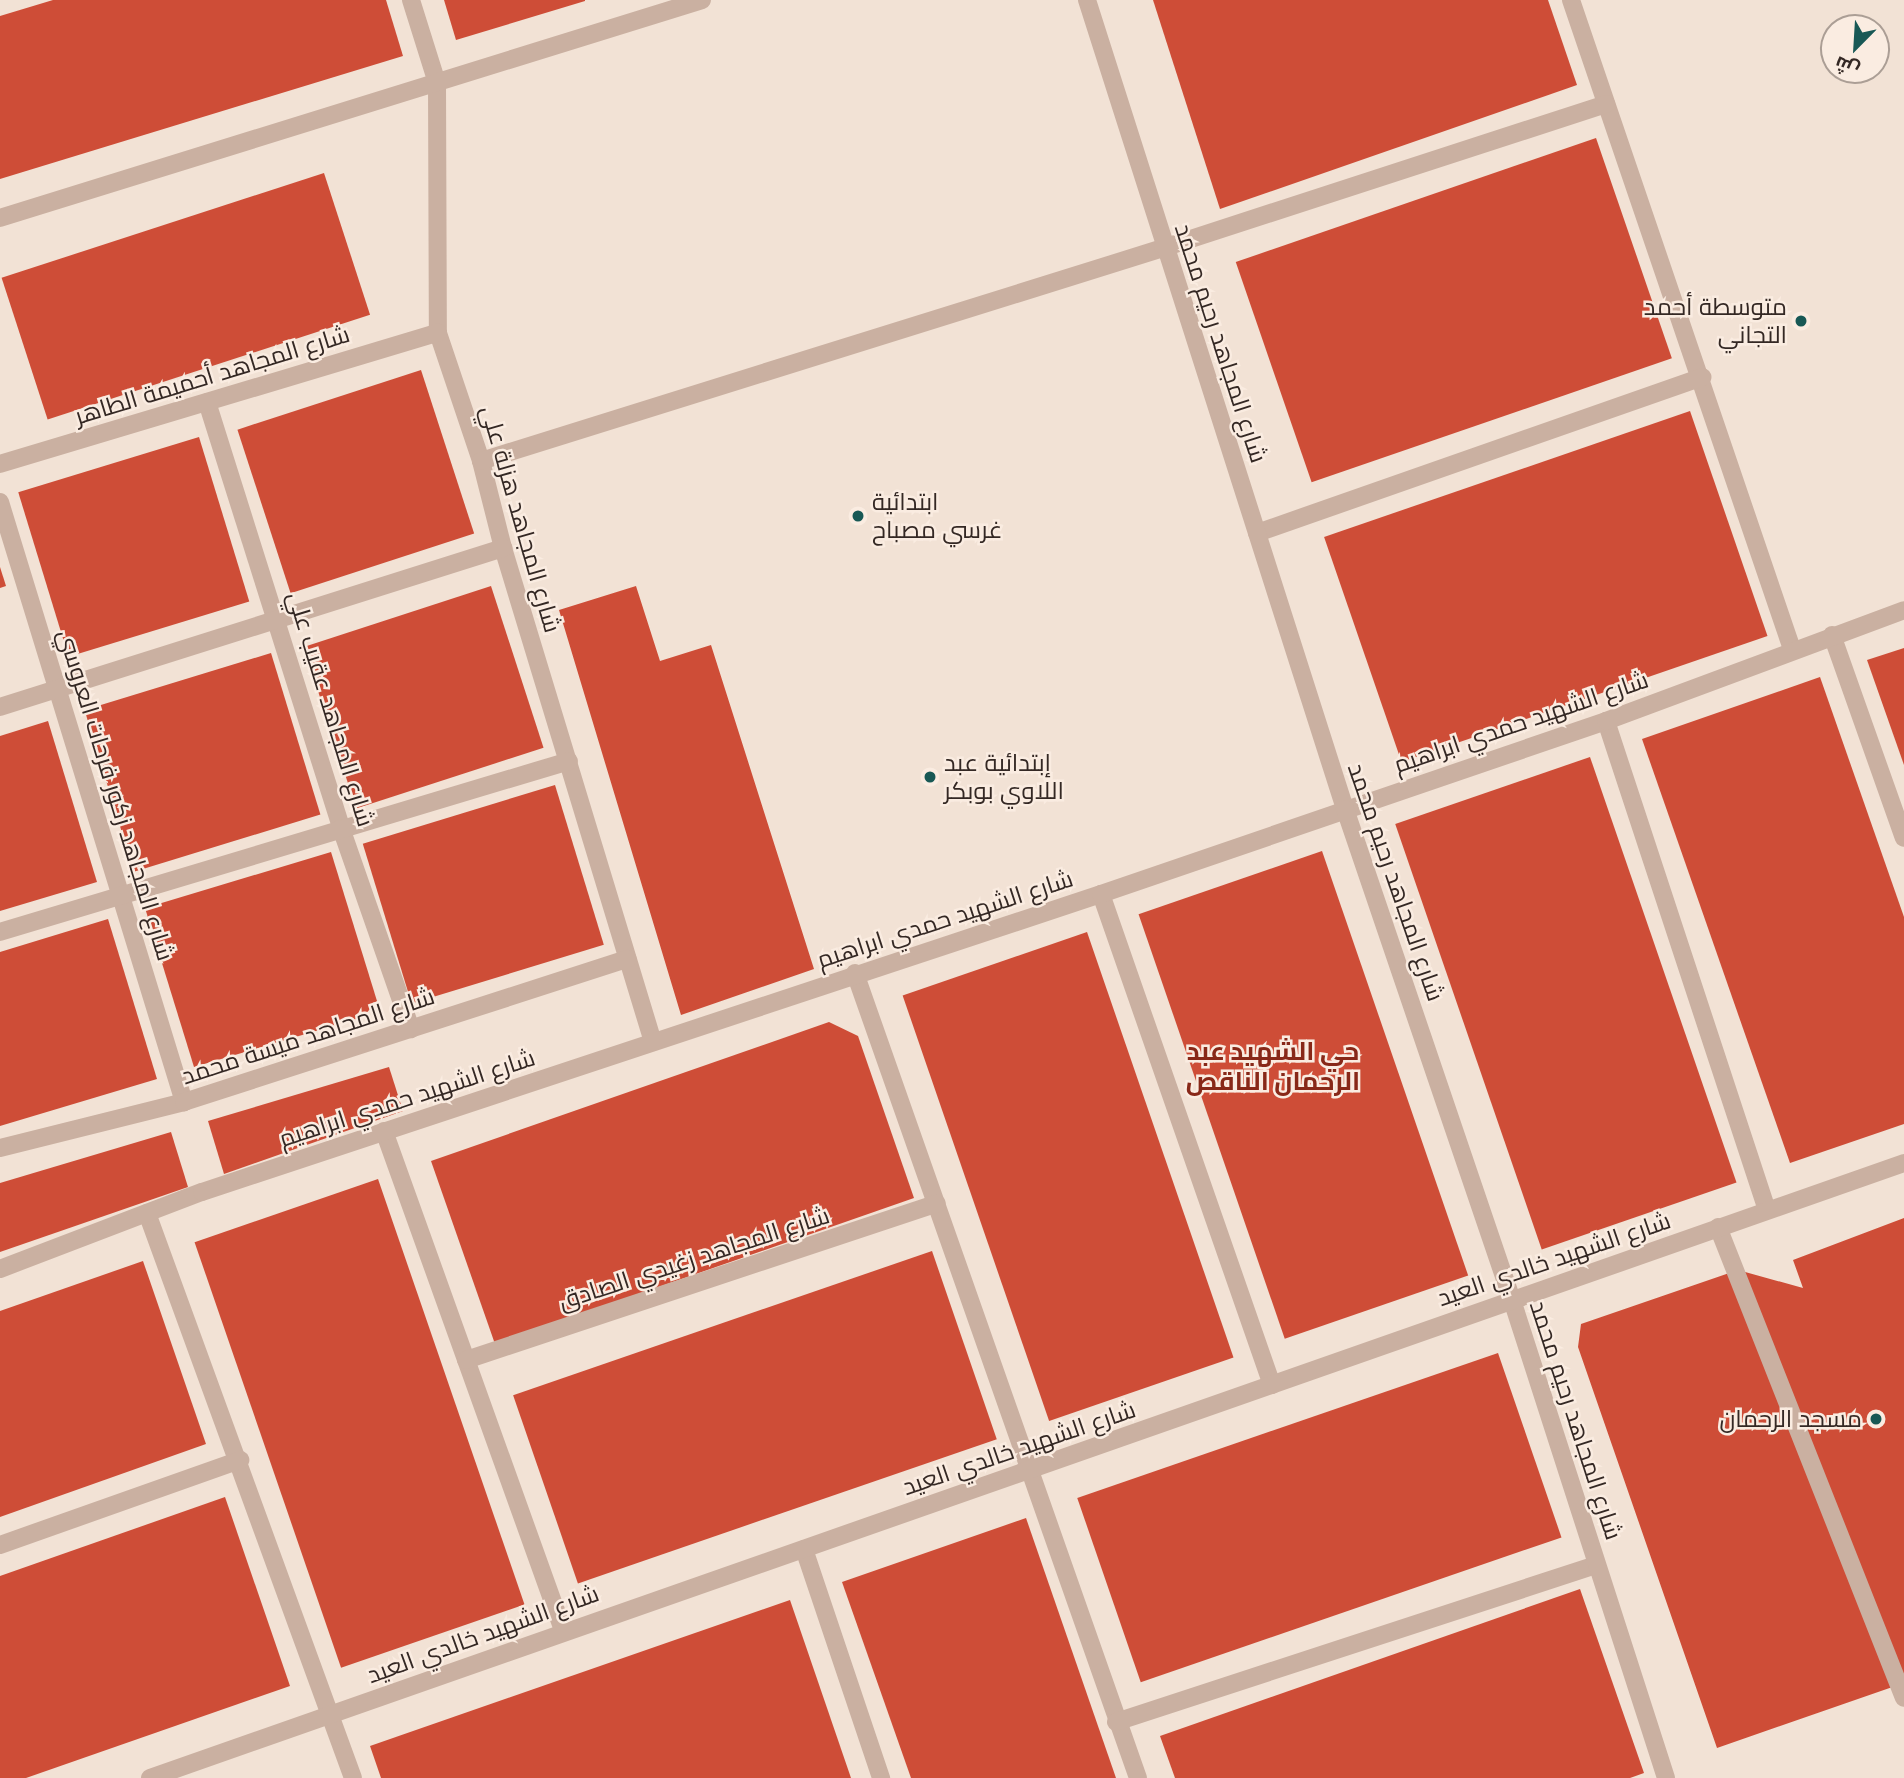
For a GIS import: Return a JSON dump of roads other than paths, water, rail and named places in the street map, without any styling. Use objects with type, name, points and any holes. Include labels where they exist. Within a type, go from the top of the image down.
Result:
[{"type":"street","name":"شارع المجاهد هزلة علي","points":[[411,0],[438,83],[438,333],[481,461],[503,548],[653,1042]]},
{"type":"street","points":[[0,218],[702,0]]},
{"type":"street","name":"شارع المجاهد رحيم محمد","points":[[1087,0],[1163,248],[1258,533],[1345,809],[1512,1300],[1666,1778]]},
{"type":"street","points":[[1571,0],[1702,377],[1792,649]]},
{"type":"street","points":[[481,461],[1163,248],[1606,104]]},
{"type":"street","name":"شارع المجاهد أحميمة الطاهر","points":[[0,464],[438,333]]},
{"type":"street","points":[[1258,533],[1702,377]]},
{"type":"street","name":"شارع المجاهد عقيب علي","points":[[207,402],[279,619],[341,828],[411,1029]]},
{"type":"street","name":"شارع المجاهد زكور فرحات العروسي","points":[[0,502],[184,1102]]},
{"type":"street","points":[[0,708],[503,548]]},
{"type":"street","name":"شارع الشهيد حمدي ابراهيم","points":[[0,1269],[147,1213],[384,1131],[855,973],[1101,894],[1606,721],[1792,649],[1904,610]]},
{"type":"street","points":[[1832,635],[1904,838]]},
{"type":"street","points":[[1606,721],[1767,1210]]},
{"type":"street","points":[[0,932],[569,761]]},
{"type":"street","points":[[1101,894],[1272,1385]]},
{"type":"street","name":"شارع المجاهد ميسة محمد","points":[[0,1148],[184,1102],[628,958]]},
{"type":"street","points":[[855,973],[1116,1722],[1138,1778]]},
{"type":"street","points":[[384,1131],[563,1630]]},
{"type":"street","name":"شارع الشهيد خالدي العيد","points":[[150,1778],[563,1630],[804,1549],[1904,1163]]},
{"type":"street","name":"شارع المجاهد زغيدي الصادق","points":[[466,1360],[937,1203]]},
{"type":"street","points":[[147,1213],[240,1460],[354,1778]]},
{"type":"street","points":[[1718,1227],[1904,1698]]},
{"type":"street","points":[[0,1545],[240,1460]]},
{"type":"street","points":[[804,1549],[881,1778]]},
{"type":"street","points":[[1116,1722],[1597,1564]]},
{"type":"place","name":"متوسطة أحمد التجاني","points":[[1801,321]]},
{"type":"place","name":"ابتدائية غرسي مصباح","points":[[858,516]]},
{"type":"place","name":"إبتدائية عبد اللاوي بوبكر","points":[[930,777]]},
{"type":"place","name":"مسجد الرحمان","points":[[1876,1419]]},
{"type":"district","name":"حي الشهيد عبد الرحمان الناقص","points":[[1273,1067]]}]
